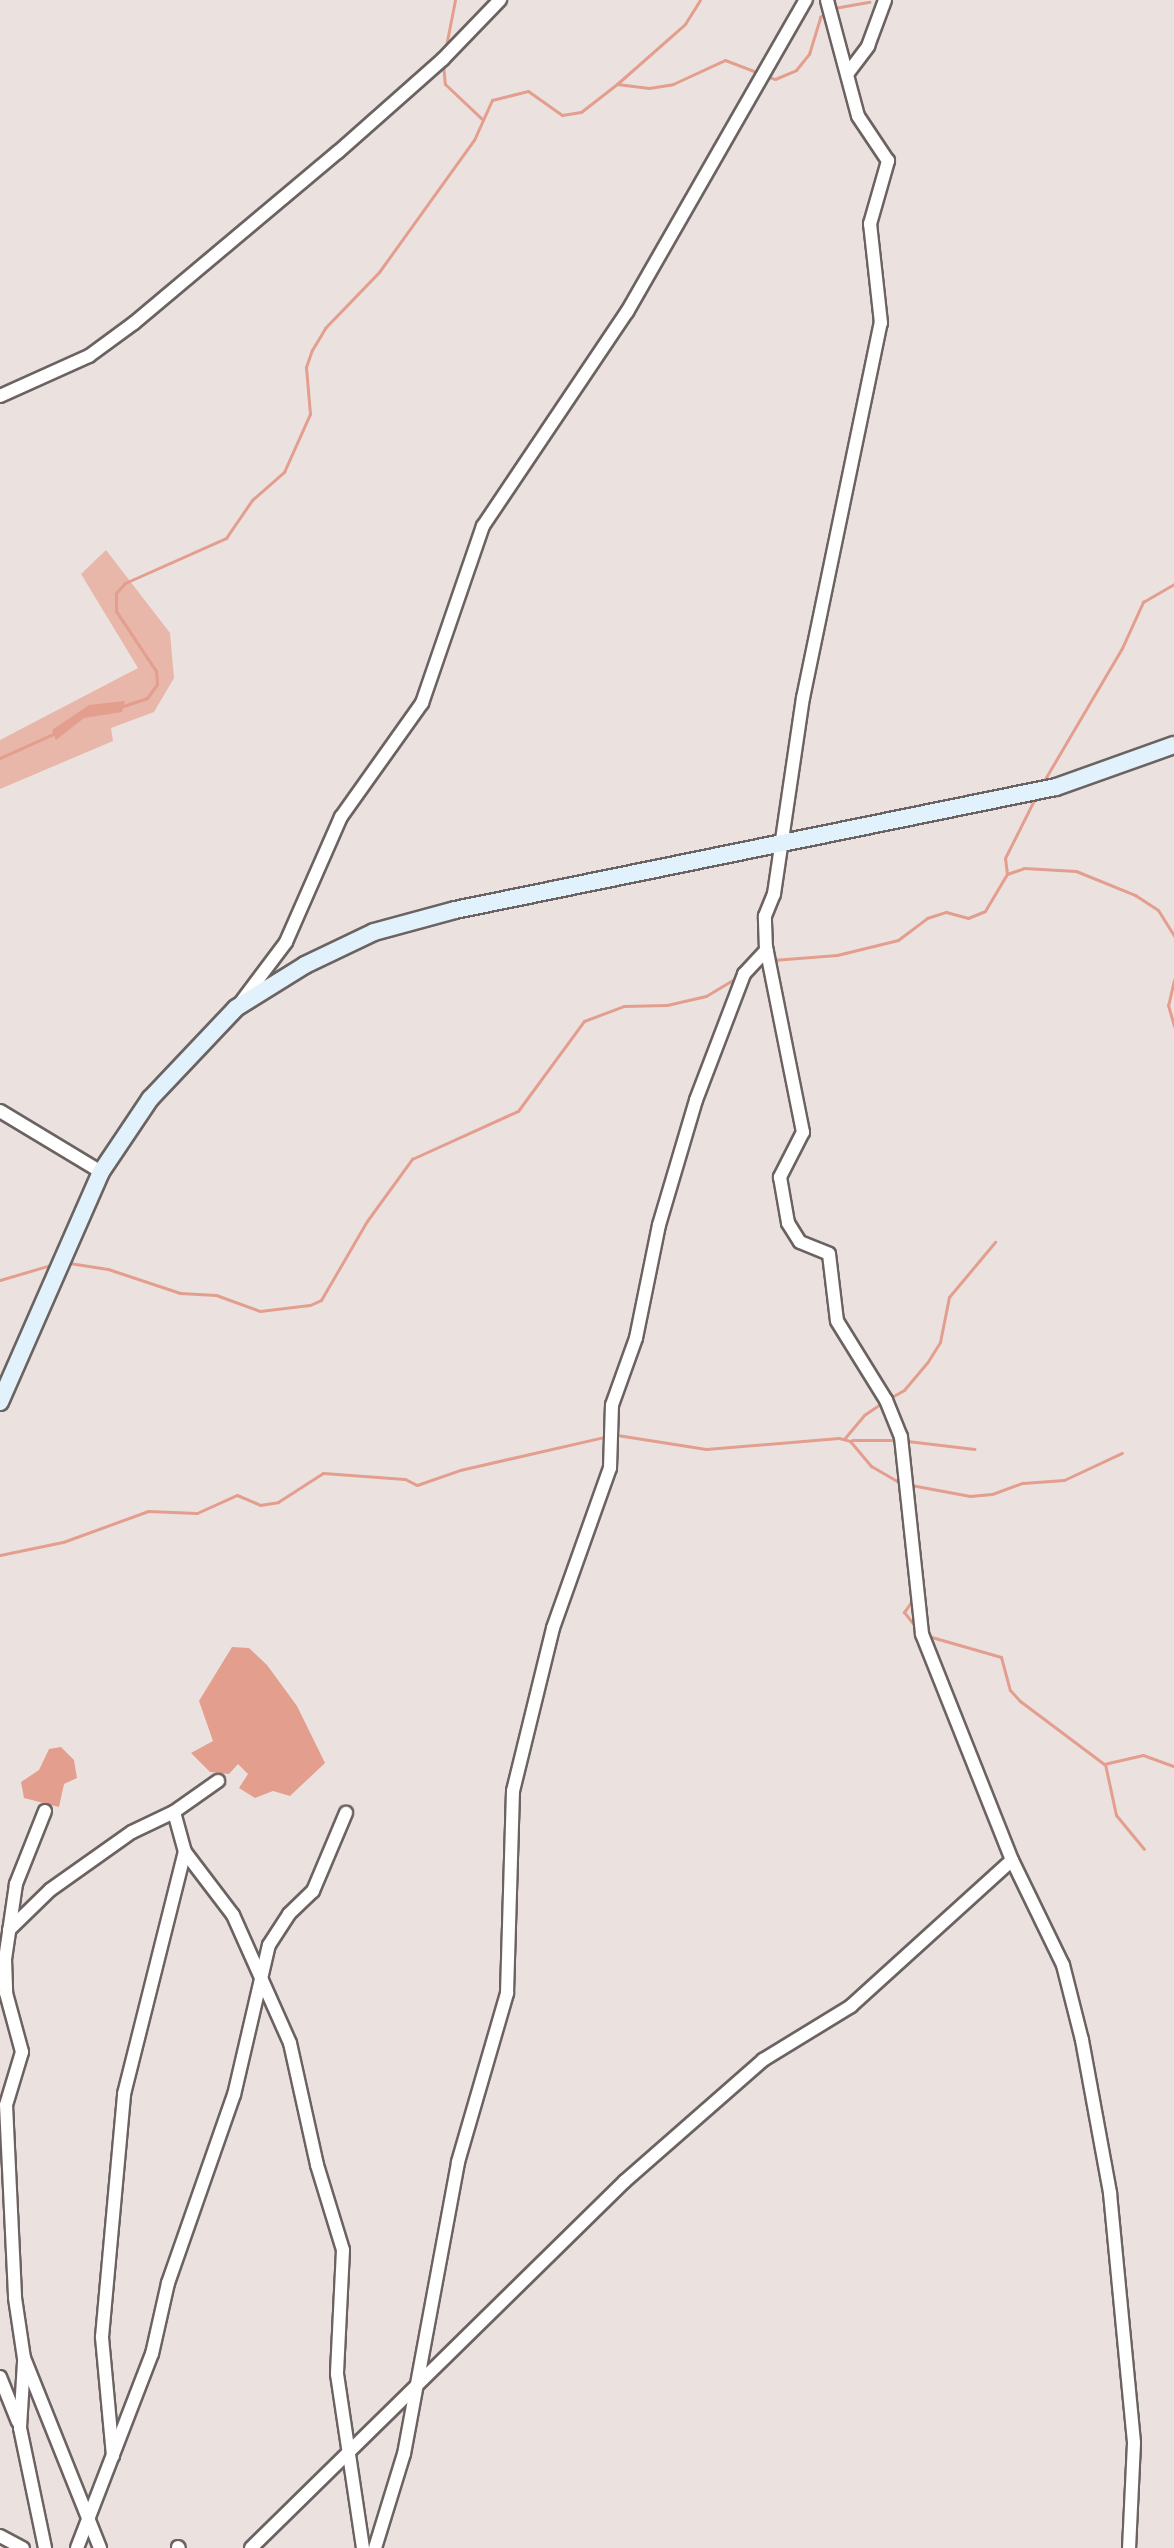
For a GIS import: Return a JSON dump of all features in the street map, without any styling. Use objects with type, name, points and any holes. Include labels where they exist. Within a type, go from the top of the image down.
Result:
[{"type":"street","points":[[0,396],[89,356],[134,323],[373,121],[500,0]]},
{"type":"street","points":[[0,1402],[101,1172],[150,1099],[236,1008],[286,942],[341,817],[422,703],[483,526],[627,312],[806,0]]},
{"type":"street","points":[[827,0],[858,116],[888,161],[870,224],[881,323],[803,698],[774,894],[765,916],[766,947],[803,1132],[780,1177],[788,1223],[800,1242],[829,1254],[837,1321],[886,1400],[901,1437],[922,1634],[1012,1860],[1063,1965],[1110,2193],[1134,2443],[1129,2548]]},
{"type":"street","points":[[848,73],[868,46],[885,0]]},
{"type":"street","points":[[236,1008],[305,965],[374,932],[455,910],[780,841],[1056,787],[1174,745]]},
{"type":"street","points":[[375,2548],[401,2468],[458,2162],[507,1993],[513,1791],[553,1628],[610,1468],[612,1405],[636,1338],[659,1225],[696,1100],[744,974],[766,947]]},
{"type":"street","points":[[0,1111],[101,1172]]},
{"type":"street","points":[[8,1931],[50,1890],[132,1832],[174,1812],[218,1781]]},
{"type":"street","points":[[20,2428],[24,2358],[15,2298],[6,2105],[22,2052],[6,1993],[8,1931],[16,1884],[45,1811]]},
{"type":"street","points":[[174,1812],[185,1852],[233,1915],[290,2043],[317,2165],[343,2250],[337,2374],[363,2548]]},
{"type":"street","points":[[77,2548],[113,2459],[225,2123],[269,1945],[289,1914],[313,1891],[346,1813]]},
{"type":"street","points":[[113,2459],[102,2337],[124,2094],[185,1852]]},
{"type":"street","points":[[251,2548],[625,2181],[763,2060],[851,2006],[1012,1860]]},
{"type":"street","points":[[24,2358],[100,2548]]},
{"type":"street","points":[[0,2377],[20,2428],[45,2548]]},
{"type":"street","points":[[0,2536],[23,2548]]},
{"type":"shaded area","points":[[106,550],[170,633],[174,678],[154,712],[111,728],[113,741],[0,789],[0,740],[138,668],[81,574]]},
{"type":"shaded area","points":[[125,701],[122,712],[84,718],[56,740],[52,730],[89,705]]},
{"type":"shaded area","points":[[232,1647],[249,1648],[267,1665],[297,1706],[325,1763],[290,1796],[273,1791],[255,1798],[239,1788],[248,1774],[238,1764],[229,1774],[210,1772],[191,1753],[213,1741],[199,1701]]},
{"type":"shaded area","points":[[61,1747],[74,1760],[77,1778],[64,1784],[59,1807],[24,1798],[21,1782],[39,1770],[49,1749]]},
{"type":"waterway","points":[[445,51],[455,0]]},
{"type":"waterway","points":[[617,84],[685,24],[700,0]]},
{"type":"waterway","points":[[834,8],[869,2]]},
{"type":"waterway","points":[[765,76],[775,79],[796,70],[809,54],[820,17],[827,12]]},
{"type":"waterway","points":[[123,706],[147,698],[157,684],[156,671],[116,611],[116,593],[125,583],[226,538],[252,500],[284,472],[310,414],[306,367],[312,350],[325,328],[379,272],[474,140],[492,100],[528,91],[562,115],[581,112],[617,84],[649,88],[673,84],[725,60],[759,73]]},
{"type":"waterway","points":[[443,63],[445,84],[481,118]]},
{"type":"waterway","points":[[1042,784],[1122,648],[1143,602],[1174,584]]},
{"type":"waterway","points":[[0,758],[53,734]]},
{"type":"waterway","points":[[1007,874],[1005,858],[1035,798]]},
{"type":"waterway","points":[[773,960],[837,955],[898,940],[927,918],[946,912],[968,918],[985,911],[1007,874],[1024,868],[1076,871],[1135,895],[1158,910],[1174,936]]},
{"type":"waterway","points":[[69,1263],[108,1269],[180,1293],[216,1295],[260,1311],[310,1305],[321,1300],[367,1221],[412,1159],[518,1111],[584,1021],[624,1006],[667,1005],[706,996],[738,977]]},
{"type":"waterway","points":[[1174,980],[1168,1005],[1174,1026]]},
{"type":"waterway","points":[[888,1399],[904,1390],[927,1363],[940,1342],[949,1297],[995,1242]]},
{"type":"waterway","points":[[0,1280],[54,1264]]},
{"type":"waterway","points":[[844,1439],[864,1415],[882,1403]]},
{"type":"waterway","points":[[617,1435],[706,1449],[839,1438],[850,1441],[871,1466],[900,1483]]},
{"type":"waterway","points":[[0,1555],[63,1542],[148,1511],[197,1513],[237,1495],[260,1505],[278,1502],[323,1473],[405,1479],[417,1485],[460,1470],[609,1436]]},
{"type":"waterway","points":[[852,1440],[896,1440]]},
{"type":"waterway","points":[[907,1441],[975,1449]]},
{"type":"waterway","points":[[911,1485],[970,1496],[992,1494],[1023,1483],[1064,1480],[1122,1453]]},
{"type":"waterway","points":[[906,1542],[912,1601],[904,1612],[918,1630]]},
{"type":"waterway","points":[[928,1636],[1001,1657],[1010,1690],[1020,1701],[1104,1764],[1143,1755],[1174,1766]]},
{"type":"waterway","points":[[1105,1764],[1116,1815],[1144,1849]]}]
